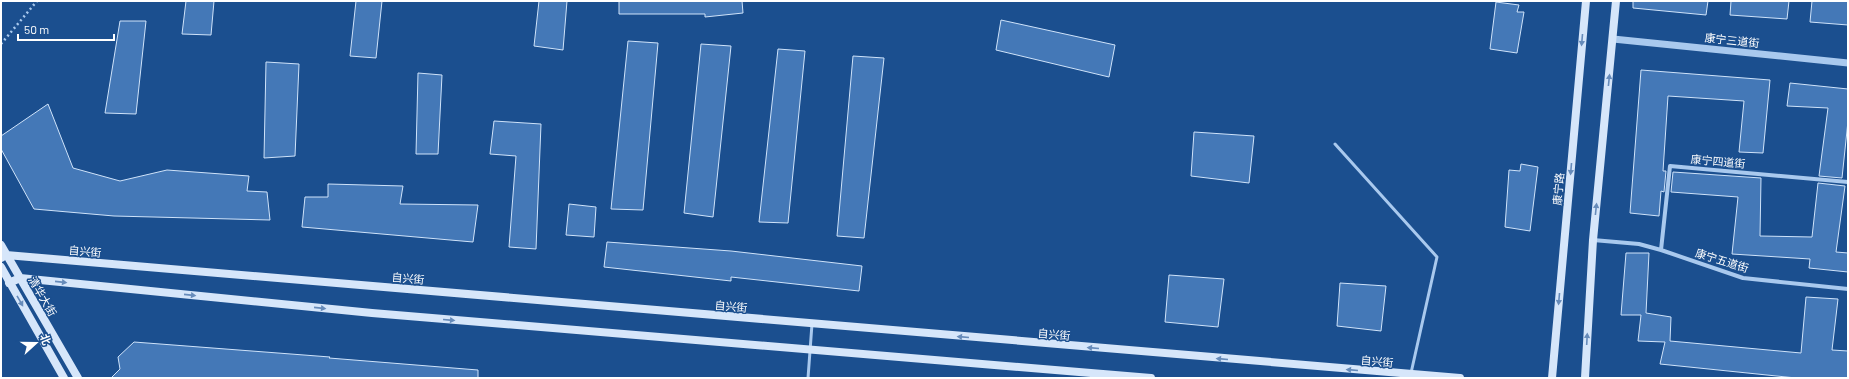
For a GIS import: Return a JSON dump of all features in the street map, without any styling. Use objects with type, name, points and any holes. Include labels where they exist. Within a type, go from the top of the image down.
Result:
[{"type":"main road","name":"康宁路","points":[[1552,378],[1586,1]]},
{"type":"main road","points":[[1585,378],[1593,240],[1616,1]]},
{"type":"main road","name":"清华大街","points":[[1,245],[4,256],[20,278],[78,378]]},
{"type":"main road","name":"自兴街","points":[[4,256],[1460,378]]},
{"type":"main road","name":"清华大街","points":[[1,268],[64,378]]},
{"type":"main road","points":[[9,283],[20,278],[372,313],[1151,378]]},
{"type":"street","name":"康宁三道街","points":[[1613,39],[1848,63]]},
{"type":"street","name":"康宁四道街","points":[[1661,250],[1670,166],[1848,182]]},
{"type":"street","name":"康宁五道街","points":[[1593,240],[1640,244],[1743,278],[1848,289]]},
{"type":"lane","points":[[1335,144],[1437,257],[1410,375]]},
{"type":"lane","points":[[808,378],[812,324]]},
{"type":"path","points":[[1,44],[37,1]]},
{"type":"building","points":[[186,1],[214,1],[211,35],[182,34]]},
{"type":"building","points":[[356,1],[382,1],[376,58],[350,56]]},
{"type":"building","points":[[539,1],[567,1],[563,50],[534,46]]},
{"type":"building","points":[[619,1],[742,1],[743,13],[705,17],[705,14],[619,14]]},
{"type":"building","points":[[1633,1],[1708,1],[1706,15],[1633,8]]},
{"type":"building","points":[[1731,1],[1789,1],[1787,19],[1730,15]]},
{"type":"building","points":[[1812,1],[1848,1],[1848,25],[1810,22]]},
{"type":"building","points":[[1496,2],[1519,5],[1517,12],[1524,12],[1517,53],[1490,49]]},
{"type":"building","points":[[1001,20],[1115,45],[1109,77],[996,50]]},
{"type":"building","points":[[120,21],[146,21],[136,114],[105,113]]},
{"type":"building","points":[[628,41],[658,43],[643,210],[611,209]]},
{"type":"building","points":[[701,44],[731,46],[713,217],[684,213]]},
{"type":"building","points":[[778,49],[805,51],[788,223],[759,222]]},
{"type":"building","points":[[853,56],[884,58],[864,238],[837,236]]},
{"type":"building","points":[[266,62],[299,64],[295,156],[264,158]]},
{"type":"building","points":[[1641,70],[1770,80],[1763,153],[1739,152],[1744,101],[1668,96],[1663,171],[1666,171],[1664,192],[1661,191],[1659,216],[1630,213]]},
{"type":"building","points":[[418,73],[442,75],[438,154],[416,154]]},
{"type":"building","points":[[1790,83],[1848,89],[1848,121],[1842,178],[1819,176],[1828,108],[1787,106]]},
{"type":"building","points":[[48,104],[73,168],[120,181],[167,170],[249,176],[247,191],[267,192],[270,220],[114,216],[34,209],[1,149],[1,136]]},
{"type":"building","points":[[494,121],[541,124],[536,249],[509,247],[516,156],[490,154]]},
{"type":"building","points":[[1194,132],[1254,136],[1249,183],[1191,176]]},
{"type":"building","points":[[1521,164],[1538,167],[1530,231],[1505,227],[1509,170],[1520,171]]},
{"type":"building","points":[[1673,172],[1761,178],[1760,236],[1812,237],[1818,183],[1845,186],[1836,252],[1848,253],[1848,272],[1809,268],[1810,259],[1732,254],[1738,197],[1671,192]]},
{"type":"building","points":[[328,184],[403,186],[400,204],[478,205],[473,242],[302,227],[305,197],[328,197]]},
{"type":"building","points":[[569,204],[596,207],[594,237],[566,235]]},
{"type":"building","points":[[607,242],[731,251],[862,266],[859,291],[731,277],[731,281],[604,267]]},
{"type":"building","points":[[1626,253],[1649,253],[1646,313],[1671,317],[1670,341],[1801,353],[1806,297],[1838,299],[1832,350],[1848,351],[1848,378],[1796,378],[1660,364],[1665,342],[1638,341],[1641,315],[1621,315]]},
{"type":"building","points":[[1169,275],[1224,279],[1218,327],[1165,322]]},
{"type":"building","points":[[1340,283],[1386,286],[1381,331],[1337,326]]},
{"type":"building","points":[[134,342],[478,370],[478,378],[111,378],[120,369],[118,357]]}]
